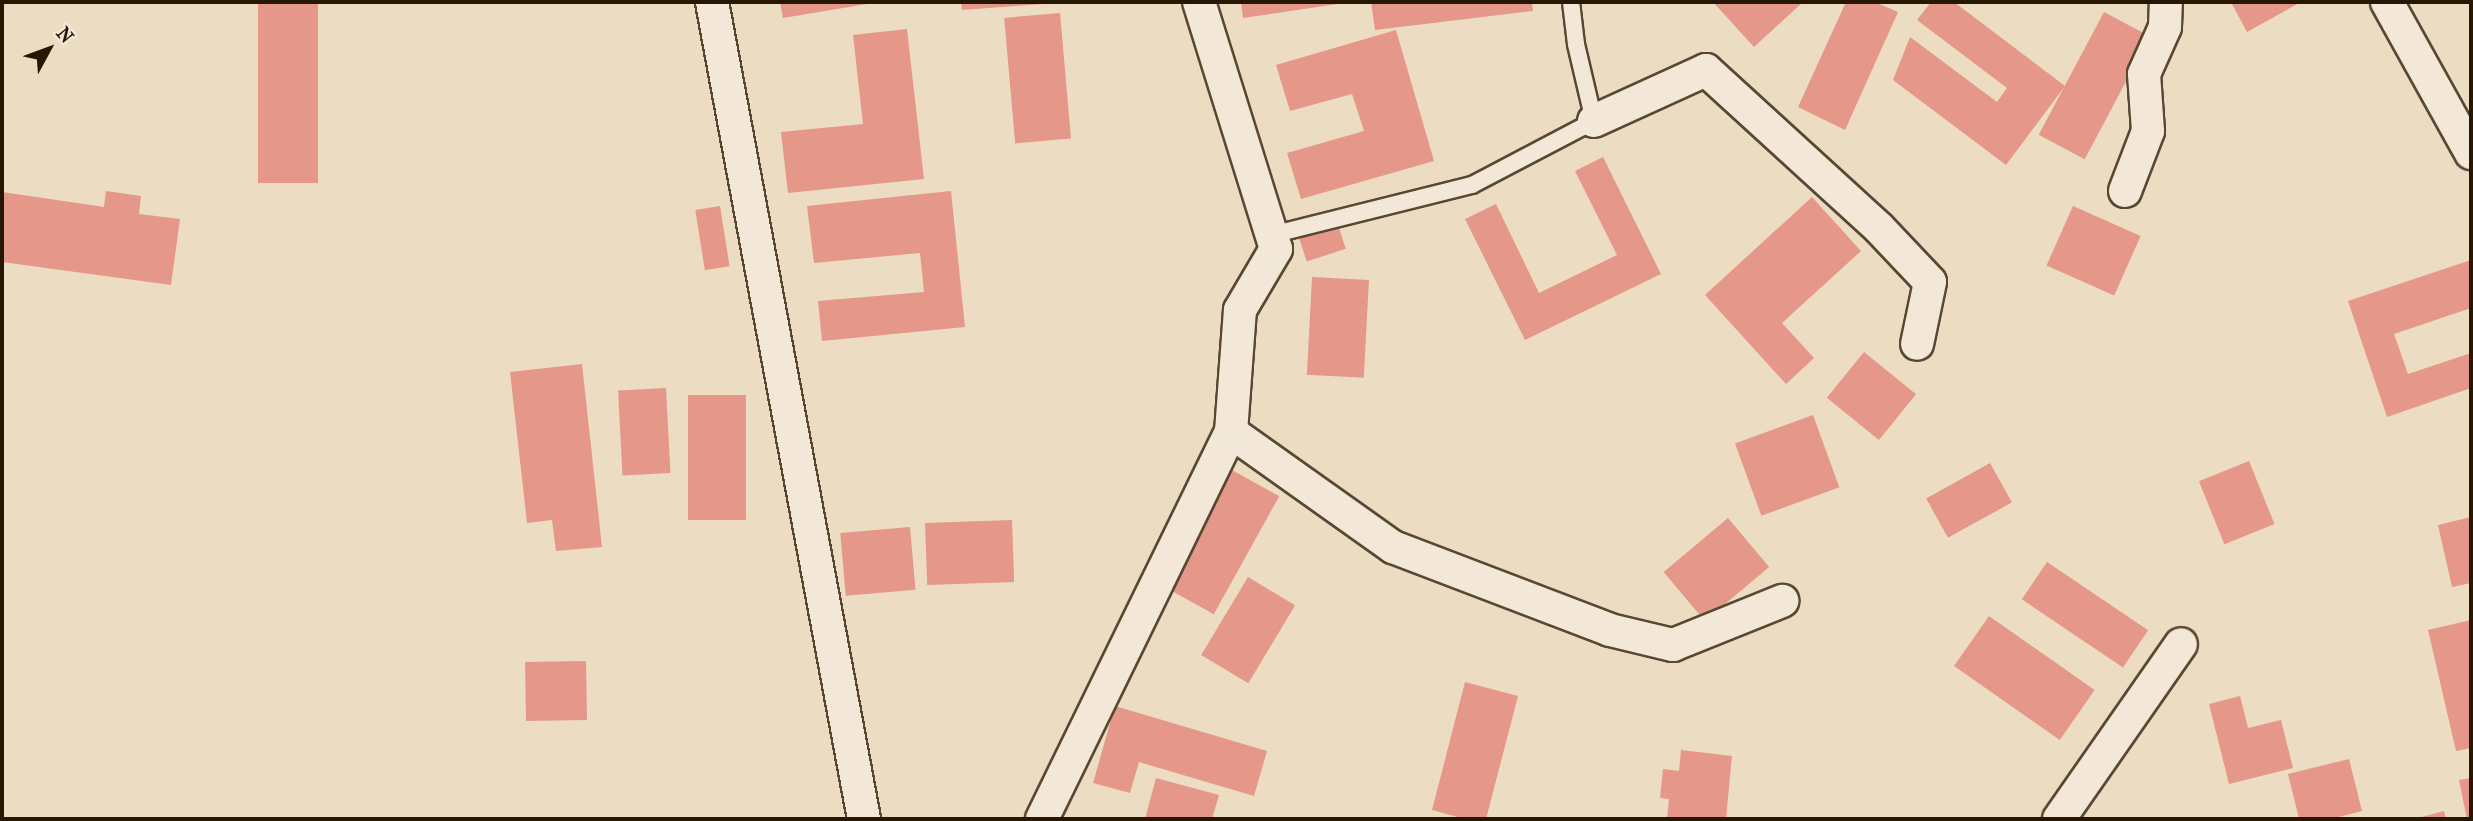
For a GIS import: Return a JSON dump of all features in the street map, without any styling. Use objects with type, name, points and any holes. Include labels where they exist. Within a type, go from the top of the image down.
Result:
[{"type":"street","points":[[712,2],[864,819]]},
{"type":"street","points":[[1042,819],[1231,432],[1240,310],[1276,249],[1199,2]]},
{"type":"street","points":[[2125,191],[2148,131],[2144,74],[2165,27],[2166,2]]},
{"type":"street","points":[[2388,2],[2471,153]]},
{"type":"street","points":[[1594,121],[1706,70],[1879,228],[1930,282],[1917,344]]},
{"type":"street","points":[[1231,432],[1393,547],[1610,630],[1673,645],[1783,601]]},
{"type":"street","points":[[2059,819],[2181,645]]},
{"type":"lane","points":[[1271,235],[1472,185],[1594,121],[1576,44],[1572,2]]},
{"type":"building","points":[[258,2],[318,2],[318,183],[258,183]]},
{"type":"building","points":[[780,2],[873,2],[873,3],[783,18]]},
{"type":"building","points":[[961,2],[1043,2],[1043,4],[962,10]]},
{"type":"building","points":[[1241,2],[1343,2],[1344,3],[1243,18]]},
{"type":"building","points":[[1371,2],[1532,2],[1533,11],[1375,30]]},
{"type":"building","points":[[1713,2],[1803,2],[1754,47]]},
{"type":"building","points":[[1846,2],[1875,2],[1898,12],[1845,130],[1798,107]]},
{"type":"building","points":[[1931,2],[1954,2],[2065,86],[2006,165],[1893,80],[1910,37],[1997,102],[2007,88],[1917,20]]},
{"type":"building","points":[[2231,2],[2301,2],[2247,32]]},
{"type":"building","points":[[2104,12],[2150,36],[2085,159],[2039,135]]},
{"type":"building","points":[[1060,13],[1071,139],[1015,143],[1004,18]]},
{"type":"building","points":[[907,29],[924,179],[788,193],[781,132],[863,124],[853,35]]},
{"type":"building","points":[[1396,30],[1434,161],[1301,199],[1287,153],[1364,131],[1352,94],[1290,111],[1276,65]]},
{"type":"building","points":[[1603,157],[1661,274],[1525,340],[1465,219],[1496,204],[1539,293],[1617,255],[1575,171]]},
{"type":"building","points":[[106,191],[141,196],[139,214],[180,219],[171,285],[2,262],[2,192],[104,207]]},
{"type":"building","points":[[951,191],[965,327],[822,341],[818,301],[924,292],[920,253],[814,263],[807,206]]},
{"type":"building","points":[[1812,197],[1861,251],[1782,323],[1814,358],[1786,384],[1705,295]]},
{"type":"building","points":[[720,206],[730,266],[705,270],[695,210]]},
{"type":"building","points":[[2073,206],[2141,236],[2114,295],[2047,265]]},
{"type":"building","points":[[1338,225],[1346,249],[1307,261],[1299,238]]},
{"type":"building","points":[[2471,260],[2471,308],[2394,334],[2408,374],[2471,353],[2471,388],[2387,417],[2348,301]]},
{"type":"building","points":[[1312,277],[1369,280],[1364,378],[1307,375]]},
{"type":"building","points":[[1864,352],[1916,394],[1879,440],[1827,398]]},
{"type":"building","points":[[582,364],[602,547],[556,551],[552,520],[527,523],[510,372]]},
{"type":"building","points":[[666,388],[670,473],[623,475],[618,391]]},
{"type":"building","points":[[688,395],[746,395],[746,520],[688,520]]},
{"type":"building","points":[[1813,415],[1839,487],[1761,516],[1735,443]]},
{"type":"building","points":[[2249,461],[2274,524],[2224,544],[2199,481]]},
{"type":"building","points":[[1990,463],[2012,502],[1948,538],[1926,498]]},
{"type":"building","points":[[1232,470],[1279,496],[1214,614],[1167,588]]},
{"type":"building","points":[[2471,517],[2471,583],[2452,587],[2438,525]]},
{"type":"building","points":[[1728,518],[1769,567],[1705,621],[1664,572]]},
{"type":"building","points":[[1012,520],[1014,582],[927,585],[925,523]]},
{"type":"building","points":[[910,527],[915,590],[846,596],[840,533]]},
{"type":"building","points":[[2047,562],[2148,630],[2123,668],[2022,599]]},
{"type":"building","points":[[1248,577],[1295,605],[1248,683],[1201,655]]},
{"type":"building","points":[[1989,616],[2095,690],[2060,740],[1954,666]]},
{"type":"building","points":[[2471,620],[2471,748],[2456,751],[2428,630]]},
{"type":"building","points":[[586,661],[587,720],[526,721],[525,662]]},
{"type":"building","points":[[1465,682],[1518,696],[1486,819],[1465,819],[1432,810]]},
{"type":"building","points":[[2240,696],[2248,728],[2281,720],[2293,768],[2229,784],[2209,704]]},
{"type":"building","points":[[1115,706],[1267,751],[1254,796],[1139,762],[1130,793],[1093,783]]},
{"type":"building","points":[[1681,750],[1732,756],[1726,819],[1667,819],[1669,799],[1660,798],[1663,769],[1679,771]]},
{"type":"building","points":[[2349,759],[2362,811],[2331,819],[2299,819],[2288,774]]},
{"type":"building","points":[[1156,778],[1219,795],[1212,819],[1145,819]]},
{"type":"building","points":[[2471,778],[2471,819],[2467,819],[2459,780]]},
{"type":"building","points":[[2444,811],[2446,819],[2418,819],[2418,818]]}]
